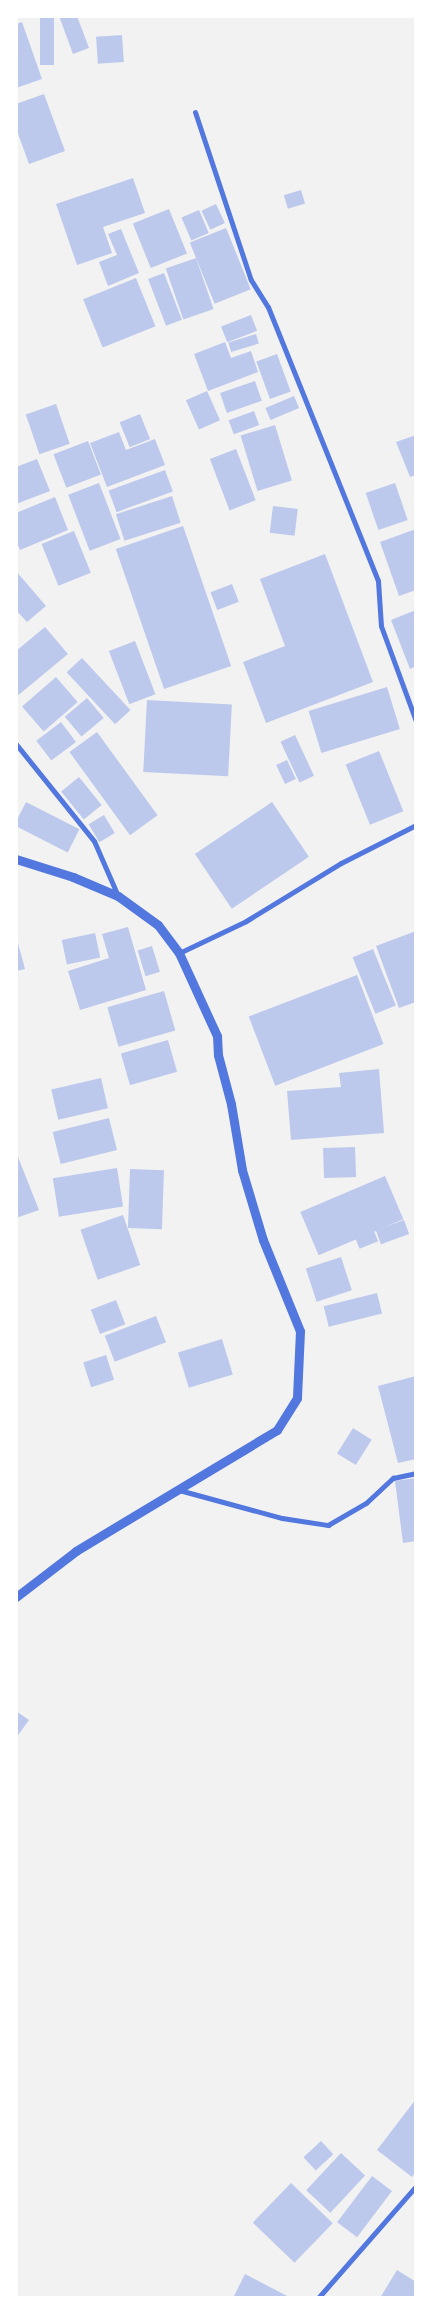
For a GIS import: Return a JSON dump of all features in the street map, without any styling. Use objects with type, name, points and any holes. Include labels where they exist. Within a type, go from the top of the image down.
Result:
[{"type":"street","points":[[195,112],[251,280],[268,307],[371,563],[380,589],[381,626],[416,721]]},
{"type":"street","points":[[16,744],[94,841],[118,896]]},
{"type":"street","points":[[178,953],[246,921],[342,863],[416,825]]},
{"type":"street","points":[[16,859],[74,877],[118,896],[158,925],[178,953],[217,1036],[218,1054],[231,1104],[242,1170],[266,1249],[300,1331],[298,1398],[277,1430],[176,1489],[76,1551],[16,1597]]},
{"type":"street","points":[[176,1489],[282,1518],[328,1525],[366,1503],[393,1478],[416,1473]]},
{"type":"street","points":[[318,2298],[416,2186]]},
{"type":"building","points":[[40,16],[54,16],[54,65],[40,65]]},
{"type":"building","points":[[59,16],[77,16],[89,48],[73,54]]},
{"type":"building","points":[[22,22],[42,79],[16,88],[16,24]]},
{"type":"building","points":[[122,35],[124,62],[98,64],[96,37]]},
{"type":"building","points":[[44,94],[65,151],[29,164],[16,128],[16,104]]},
{"type":"building","points":[[133,178],[145,213],[103,227],[112,253],[77,265],[56,204]]},
{"type":"building","points":[[301,190],[305,203],[288,209],[284,195]]},
{"type":"building","points":[[216,204],[225,223],[210,230],[201,211]]},
{"type":"building","points":[[169,209],[187,254],[151,268],[133,224]]},
{"type":"building","points":[[199,210],[209,233],[191,240],[182,217]]},
{"type":"building","points":[[226,228],[251,289],[215,304],[190,243]]},
{"type":"building","points":[[121,229],[139,273],[108,286],[99,262],[117,255],[108,234]]},
{"type":"building","points":[[196,258],[214,309],[183,319],[166,268]]},
{"type":"building","points":[[164,273],[182,320],[166,326],[148,279]]},
{"type":"building","points":[[136,278],[155,326],[103,348],[83,299]]},
{"type":"building","points":[[251,315],[257,331],[227,342],[221,326]]},
{"type":"building","points":[[256,334],[259,344],[231,352],[228,342]]},
{"type":"building","points":[[225,342],[231,358],[251,351],[258,372],[208,391],[194,354]]},
{"type":"building","points":[[277,354],[291,392],[270,399],[256,362]]},
{"type":"building","points":[[255,381],[262,401],[227,413],[220,393]]},
{"type":"building","points":[[207,391],[220,420],[199,430],[186,400]]},
{"type":"building","points":[[294,396],[299,408],[271,420],[265,408]]},
{"type":"building","points":[[56,404],[70,444],[39,454],[26,414]]},
{"type":"building","points":[[254,411],[259,425],[234,434],[229,420]]},
{"type":"building","points":[[140,414],[150,439],[130,447],[120,422]]},
{"type":"building","points":[[275,425],[292,480],[258,491],[241,436]]},
{"type":"building","points":[[119,432],[126,450],[155,439],[165,465],[107,487],[90,443]]},
{"type":"building","points":[[416,435],[416,475],[410,477],[396,442]]},
{"type":"building","points":[[88,441],[101,475],[66,488],[53,454]]},
{"type":"building","points":[[236,449],[256,500],[230,510],[210,459]]},
{"type":"building","points":[[37,459],[50,491],[16,504],[16,467]]},
{"type":"building","points":[[165,470],[173,492],[116,512],[109,491]]},
{"type":"building","points":[[99,483],[121,539],[90,551],[68,495]]},
{"type":"building","points":[[395,483],[408,520],[378,530],[366,493]]},
{"type":"building","points":[[172,496],[181,523],[125,541],[116,514]]},
{"type":"building","points":[[55,497],[68,530],[20,550],[16,541],[16,513]]},
{"type":"building","points":[[273,506],[298,509],[295,536],[270,533]]},
{"type":"building","points":[[183,526],[231,666],[164,689],[116,549]]},
{"type":"building","points":[[416,529],[416,590],[399,596],[380,542]]},
{"type":"building","points":[[74,531],[91,573],[58,586],[42,544]]},
{"type":"building","points":[[325,554],[373,682],[266,723],[243,662],[285,646],[260,579]]},
{"type":"building","points":[[16,571],[46,606],[27,622],[16,610]]},
{"type":"building","points":[[232,584],[239,602],[217,610],[211,592]]},
{"type":"building","points":[[416,610],[416,666],[410,669],[391,620]]},
{"type":"building","points":[[45,627],[68,654],[16,697],[16,651]]},
{"type":"building","points":[[135,641],[155,694],[129,704],[109,651]]},
{"type":"building","points":[[82,658],[130,710],[115,724],[67,672]]},
{"type":"building","points":[[56,677],[78,702],[44,731],[22,707]]},
{"type":"building","points":[[387,687],[400,729],[321,753],[309,711]]},
{"type":"building","points":[[87,698],[104,718],[81,737],[65,717]]},
{"type":"building","points":[[147,700],[232,704],[228,776],[143,772]]},
{"type":"building","points":[[61,722],[76,742],[51,761],[36,741]]},
{"type":"building","points":[[97,732],[158,815],[130,835],[69,752]]},
{"type":"building","points":[[295,735],[314,776],[300,783],[280,742]]},
{"type":"building","points":[[379,751],[403,811],[370,825],[346,764]]},
{"type":"building","points":[[287,760],[296,779],[285,784],[276,765]]},
{"type":"building","points":[[79,777],[102,805],[84,819],[61,791]]},
{"type":"building","points":[[26,802],[79,829],[68,852],[16,826],[16,822]]},
{"type":"building","points":[[272,802],[309,857],[232,909],[195,854]]},
{"type":"building","points":[[104,815],[115,833],[99,842],[89,824]]},
{"type":"building","points":[[128,927],[146,990],[80,1010],[68,971],[109,958],[102,934]]},
{"type":"building","points":[[416,931],[416,1002],[399,1008],[376,946]]},
{"type":"building","points":[[95,933],[100,957],[67,965],[62,940]]},
{"type":"building","points":[[16,936],[25,969],[16,971]]},
{"type":"building","points":[[152,946],[160,972],[146,976],[138,950]]},
{"type":"building","points":[[373,949],[396,1006],[375,1014],[353,957]]},
{"type":"building","points":[[357,975],[384,1044],[275,1086],[249,1017]]},
{"type":"building","points":[[164,991],[175,1030],[119,1047],[107,1007]]},
{"type":"building","points":[[168,1040],[177,1072],[130,1085],[121,1054]]},
{"type":"building","points":[[379,1069],[384,1133],[291,1140],[287,1091],[341,1087],[339,1073]]},
{"type":"building","points":[[101,1078],[108,1108],[58,1120],[51,1089]]},
{"type":"building","points":[[109,1118],[117,1150],[61,1164],[53,1132]]},
{"type":"building","points":[[355,1147],[356,1177],[324,1178],[323,1148]]},
{"type":"building","points":[[16,1152],[39,1210],[16,1218]]},
{"type":"building","points":[[117,1168],[123,1207],[59,1217],[53,1178]]},
{"type":"building","points":[[130,1169],[164,1170],[162,1229],[128,1228]]},
{"type":"building","points":[[385,1176],[403,1219],[319,1255],[300,1212]]},
{"type":"building","points":[[123,1215],[140,1265],[98,1280],[80,1230]]},
{"type":"building","points":[[404,1220],[409,1234],[381,1244],[376,1230]]},
{"type":"building","points":[[374,1231],[378,1241],[360,1249],[355,1238]]},
{"type":"building","points":[[341,1257],[352,1290],[317,1302],[306,1268]]},
{"type":"building","points":[[377,1293],[382,1313],[329,1327],[324,1306]]},
{"type":"building","points":[[116,1300],[125,1324],[100,1334],[91,1310]]},
{"type":"building","points":[[156,1316],[166,1342],[115,1362],[105,1336]]},
{"type":"building","points":[[222,1339],[233,1374],[189,1388],[178,1352]]},
{"type":"building","points":[[106,1355],[114,1380],[91,1387],[83,1362]]},
{"type":"building","points":[[416,1376],[416,1459],[398,1463],[378,1386]]},
{"type":"building","points":[[353,1428],[372,1440],[356,1465],[337,1453]]},
{"type":"building","points":[[416,1478],[416,1541],[403,1543],[395,1481]]},
{"type":"building","points":[[16,1711],[29,1720],[16,1738]]},
{"type":"building","points":[[416,2099],[416,2171],[412,2177],[377,2150]]},
{"type":"building","points":[[321,2141],[333,2154],[316,2171],[303,2157]]},
{"type":"building","points":[[341,2153],[365,2176],[330,2213],[306,2190]]},
{"type":"building","points":[[372,2176],[392,2191],[357,2237],[337,2222]]},
{"type":"building","points":[[291,2183],[333,2223],[295,2263],[253,2223]]},
{"type":"building","points":[[397,2270],[416,2282],[416,2298],[380,2298]]},
{"type":"building","points":[[245,2274],[291,2298],[233,2298]]}]
